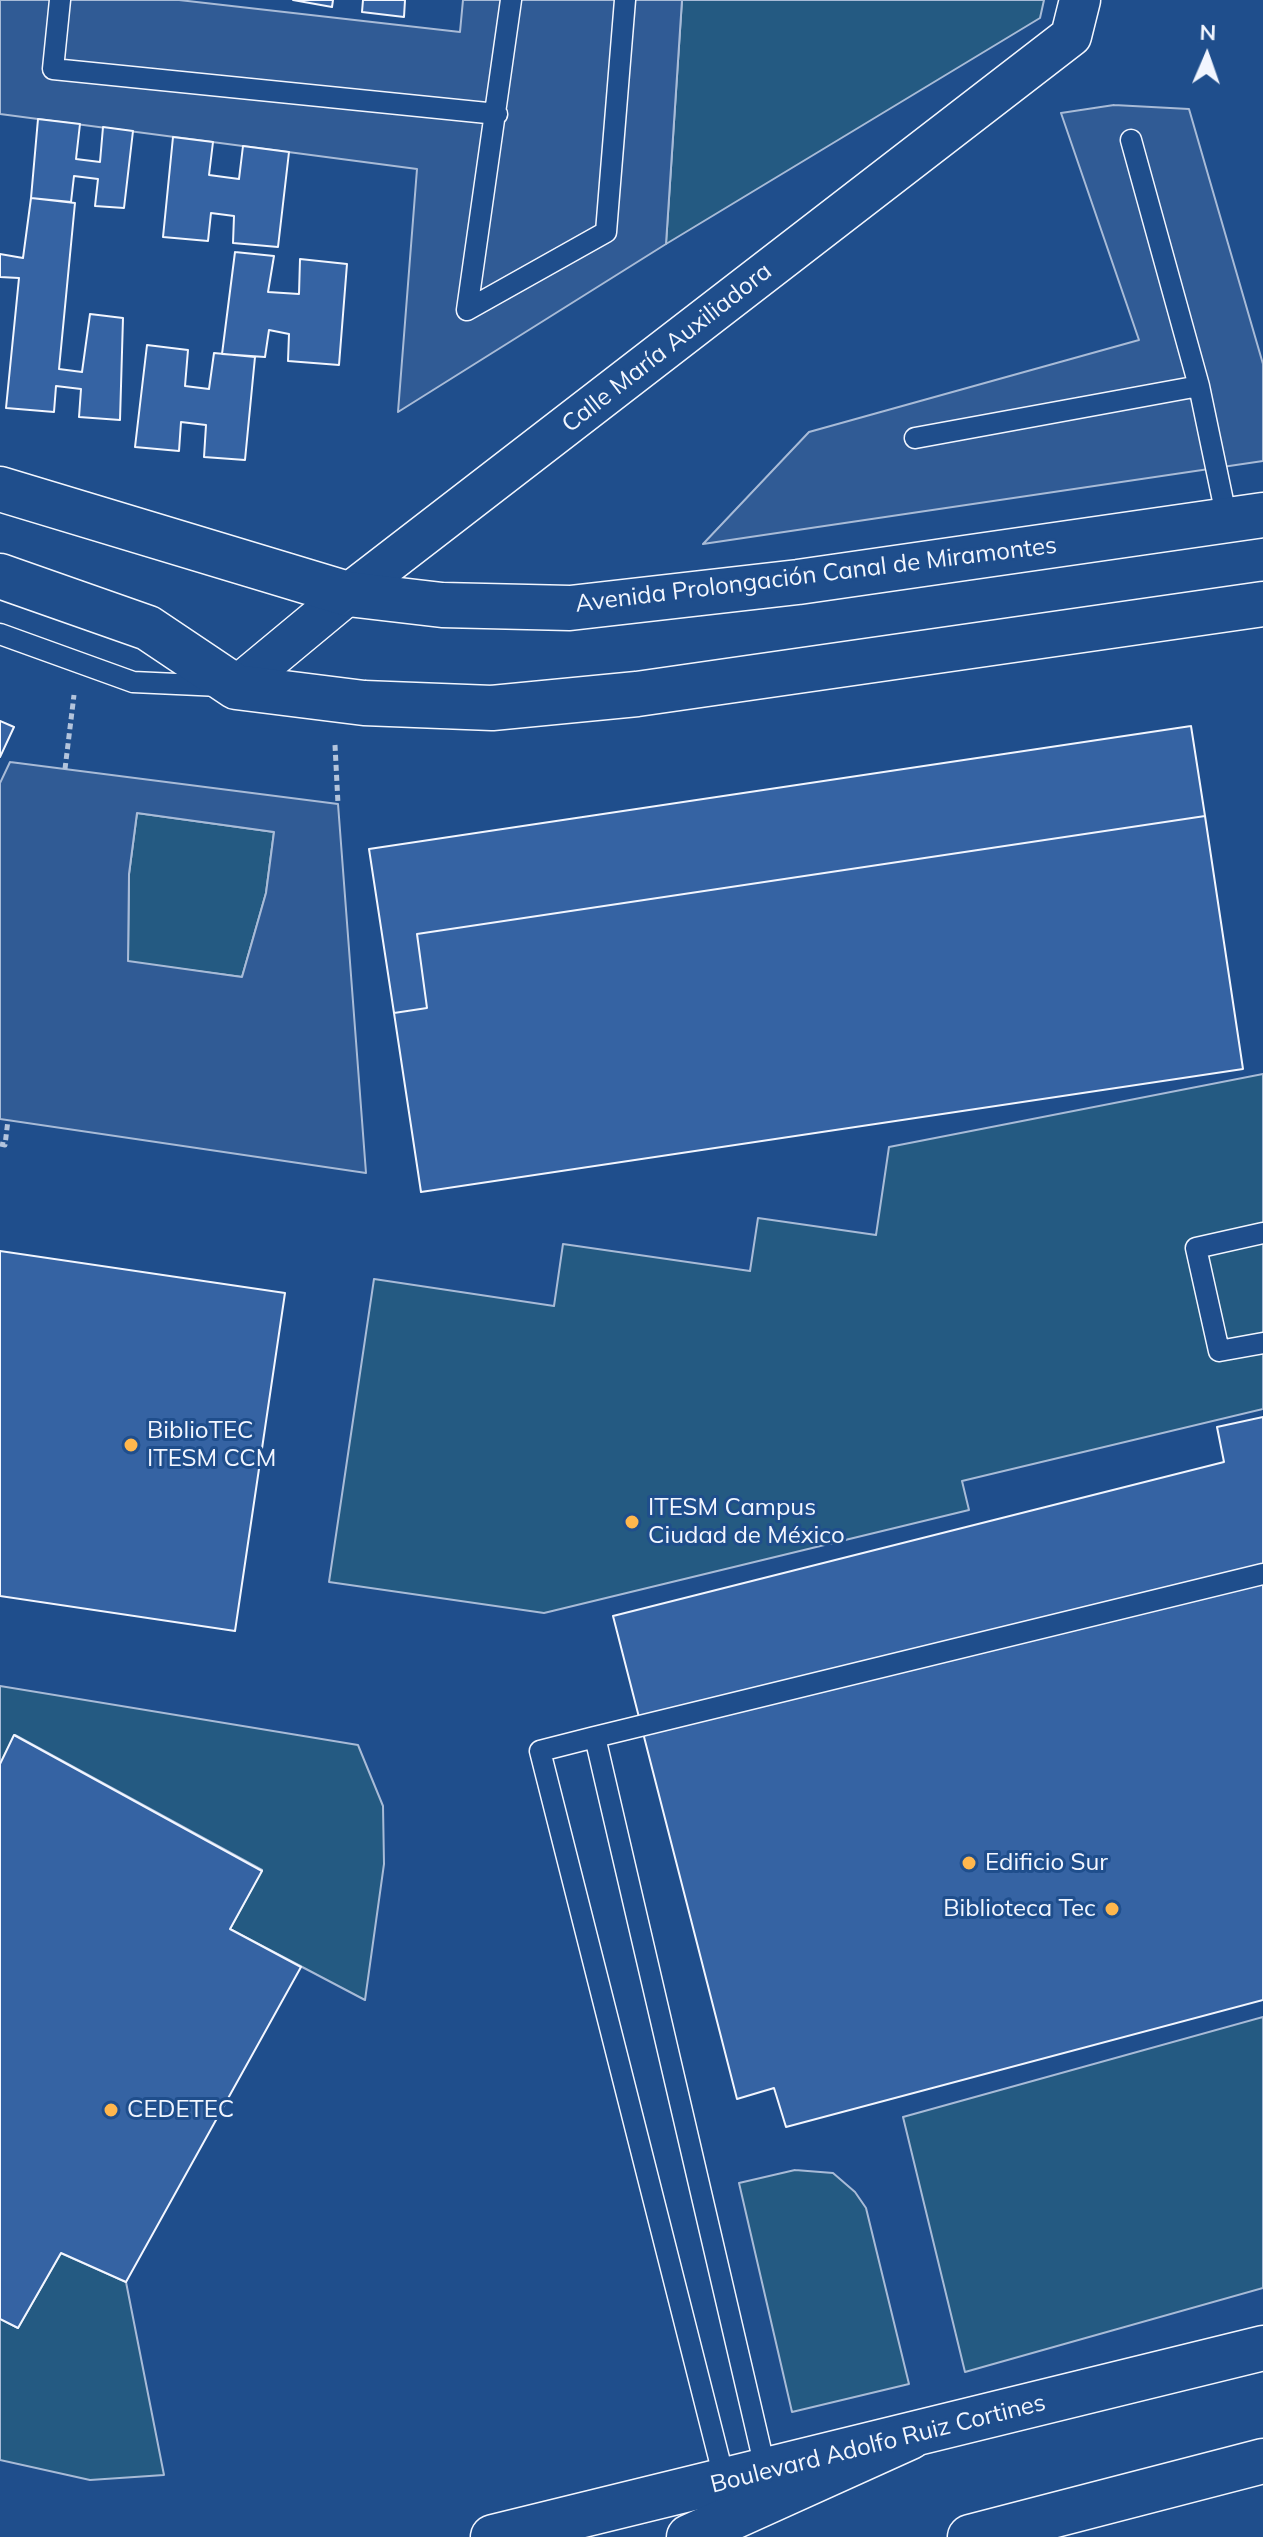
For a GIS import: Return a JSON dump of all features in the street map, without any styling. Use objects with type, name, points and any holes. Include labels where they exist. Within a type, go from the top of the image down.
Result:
[{"type":"main road","name":"Avenida Prolongación Canal de Miramontes","points":[[0,489],[348,594],[442,605],[570,608],[798,582],[1245,518]]},
{"type":"main road","points":[[0,576],[148,628],[236,687],[331,699],[492,708],[637,694],[1263,604]]},
{"type":"main road","name":"Boulevard Adolfo Ruiz Cortines","points":[[493,2537],[1263,2348]]},
{"type":"main road","points":[[689,2537],[910,2437]]},
{"type":"main road","points":[[970,2537],[1263,2461]]},
{"type":"street","name":"Calle María Auxiliadora","points":[[236,687],[348,594],[1071,36],[1080,0]]},
{"type":"lane","points":[[60,0],[53,69],[497,114]]},
{"type":"lane","points":[[511,0],[467,310],[606,232],[625,0]]},
{"type":"lane","points":[[1131,140],[1199,386],[1245,518]]},
{"type":"lane","points":[[915,438],[1199,386]]},
{"type":"lane","points":[[0,634],[133,682],[236,687]]},
{"type":"lane","points":[[1263,1233],[1196,1248],[1219,1351],[1263,1343]]},
{"type":"lane","points":[[745,2477],[540,1751],[1263,1574]]},
{"type":"lane","points":[[595,1737],[745,2477]]},
{"type":"path","points":[[65,769],[78,662]]},
{"type":"path","points":[[331,699],[338,804]]},
{"type":"path","points":[[0,1144],[5,1145],[8,1120]]},
{"type":"shaded area","points":[[0,0],[179,0],[460,32],[463,0],[682,0],[666,244],[398,412],[417,169],[0,114]]},
{"type":"shaded area","points":[[682,0],[1044,0],[1040,18],[666,244]]},
{"type":"shaded area","points":[[1114,105],[1189,109],[1263,364],[1263,461],[703,544],[809,432],[1139,340],[1061,113]]},
{"type":"shaded area","points":[[10,762],[338,804],[366,1173],[0,1119],[0,783]],"holes":[[[137,813],[274,832],[266,893],[242,977],[128,961],[129,874]]]},
{"type":"shaded area","points":[[137,813],[274,832],[266,893],[242,977],[128,962],[129,874]]},
{"type":"shaded area","points":[[1263,1074],[1263,1409],[962,1481],[969,1510],[544,1613],[329,1582],[374,1279],[554,1306],[563,1244],[750,1271],[758,1218],[876,1235],[889,1147]]},
{"type":"shaded area","points":[[0,1686],[358,1745],[383,1806],[384,1864],[365,2000],[230,1929],[262,1870],[15,1735],[0,1764]]},
{"type":"shaded area","points":[[1263,2017],[1263,2288],[965,2372],[903,2117]]},
{"type":"shaded area","points":[[795,2170],[833,2173],[855,2192],[866,2208],[909,2384],[792,2412],[739,2183]]},
{"type":"shaded area","points":[[61,2253],[126,2282],[164,2475],[90,2480],[0,2460],[0,2319],[18,2328]]},
{"type":"building","points":[[293,0],[333,0],[332,7]]},
{"type":"building","points":[[363,0],[405,0],[404,17],[362,12]]},
{"type":"building","points":[[38,119],[80,124],[76,159],[100,162],[103,127],[133,131],[124,208],[95,206],[98,179],[74,176],[71,202],[31,198]]},
{"type":"building","points":[[173,137],[213,142],[209,175],[239,179],[243,146],[289,152],[278,247],[233,243],[234,216],[211,213],[208,241],[163,237]]},
{"type":"building","points":[[31,198],[75,203],[59,369],[82,372],[90,314],[123,318],[120,420],[79,417],[81,389],[56,386],[54,412],[6,408],[19,278],[0,277],[0,254],[23,258]]},
{"type":"building","points":[[235,252],[274,256],[268,292],[299,294],[300,259],[347,264],[339,365],[288,361],[289,334],[269,330],[265,357],[222,354]]},
{"type":"building","points":[[147,345],[188,350],[185,386],[209,389],[214,353],[255,357],[245,460],[204,457],[206,425],[181,422],[179,451],[135,447]]},
{"type":"building","points":[[0,721],[14,727],[0,757]]},
{"type":"building","points":[[1191,726],[1205,816],[417,934],[427,1008],[394,1013],[369,849]]},
{"type":"building","points":[[1205,816],[1243,1069],[421,1192],[394,1013],[427,1008],[417,934]]},
{"type":"building","name":"BiblioTEC ITESM CCM","points":[[0,1251],[285,1293],[235,1631],[0,1596]]},
{"type":"building","name":"Edificio Sur","points":[[1263,1417],[1263,2000],[786,2127],[774,2088],[737,2099],[613,1616],[1224,1462],[1217,1427]]},
{"type":"building","name":"CEDETEC","points":[[14,1735],[262,1871],[230,1929],[301,1967],[126,2282],[61,2253],[18,2328],[0,2319],[0,1764]]},
{"type":"place","name":"BiblioTEC ITESM CCM","points":[[131,1445]]},
{"type":"place","name":"ITESM Campus Ciudad de México","points":[[632,1522]]},
{"type":"place","name":"Edificio Sur","points":[[969,1863]]},
{"type":"place","name":"Biblioteca Tec","points":[[1112,1909]]},
{"type":"place","name":"CEDETEC","points":[[111,2110]]}]
